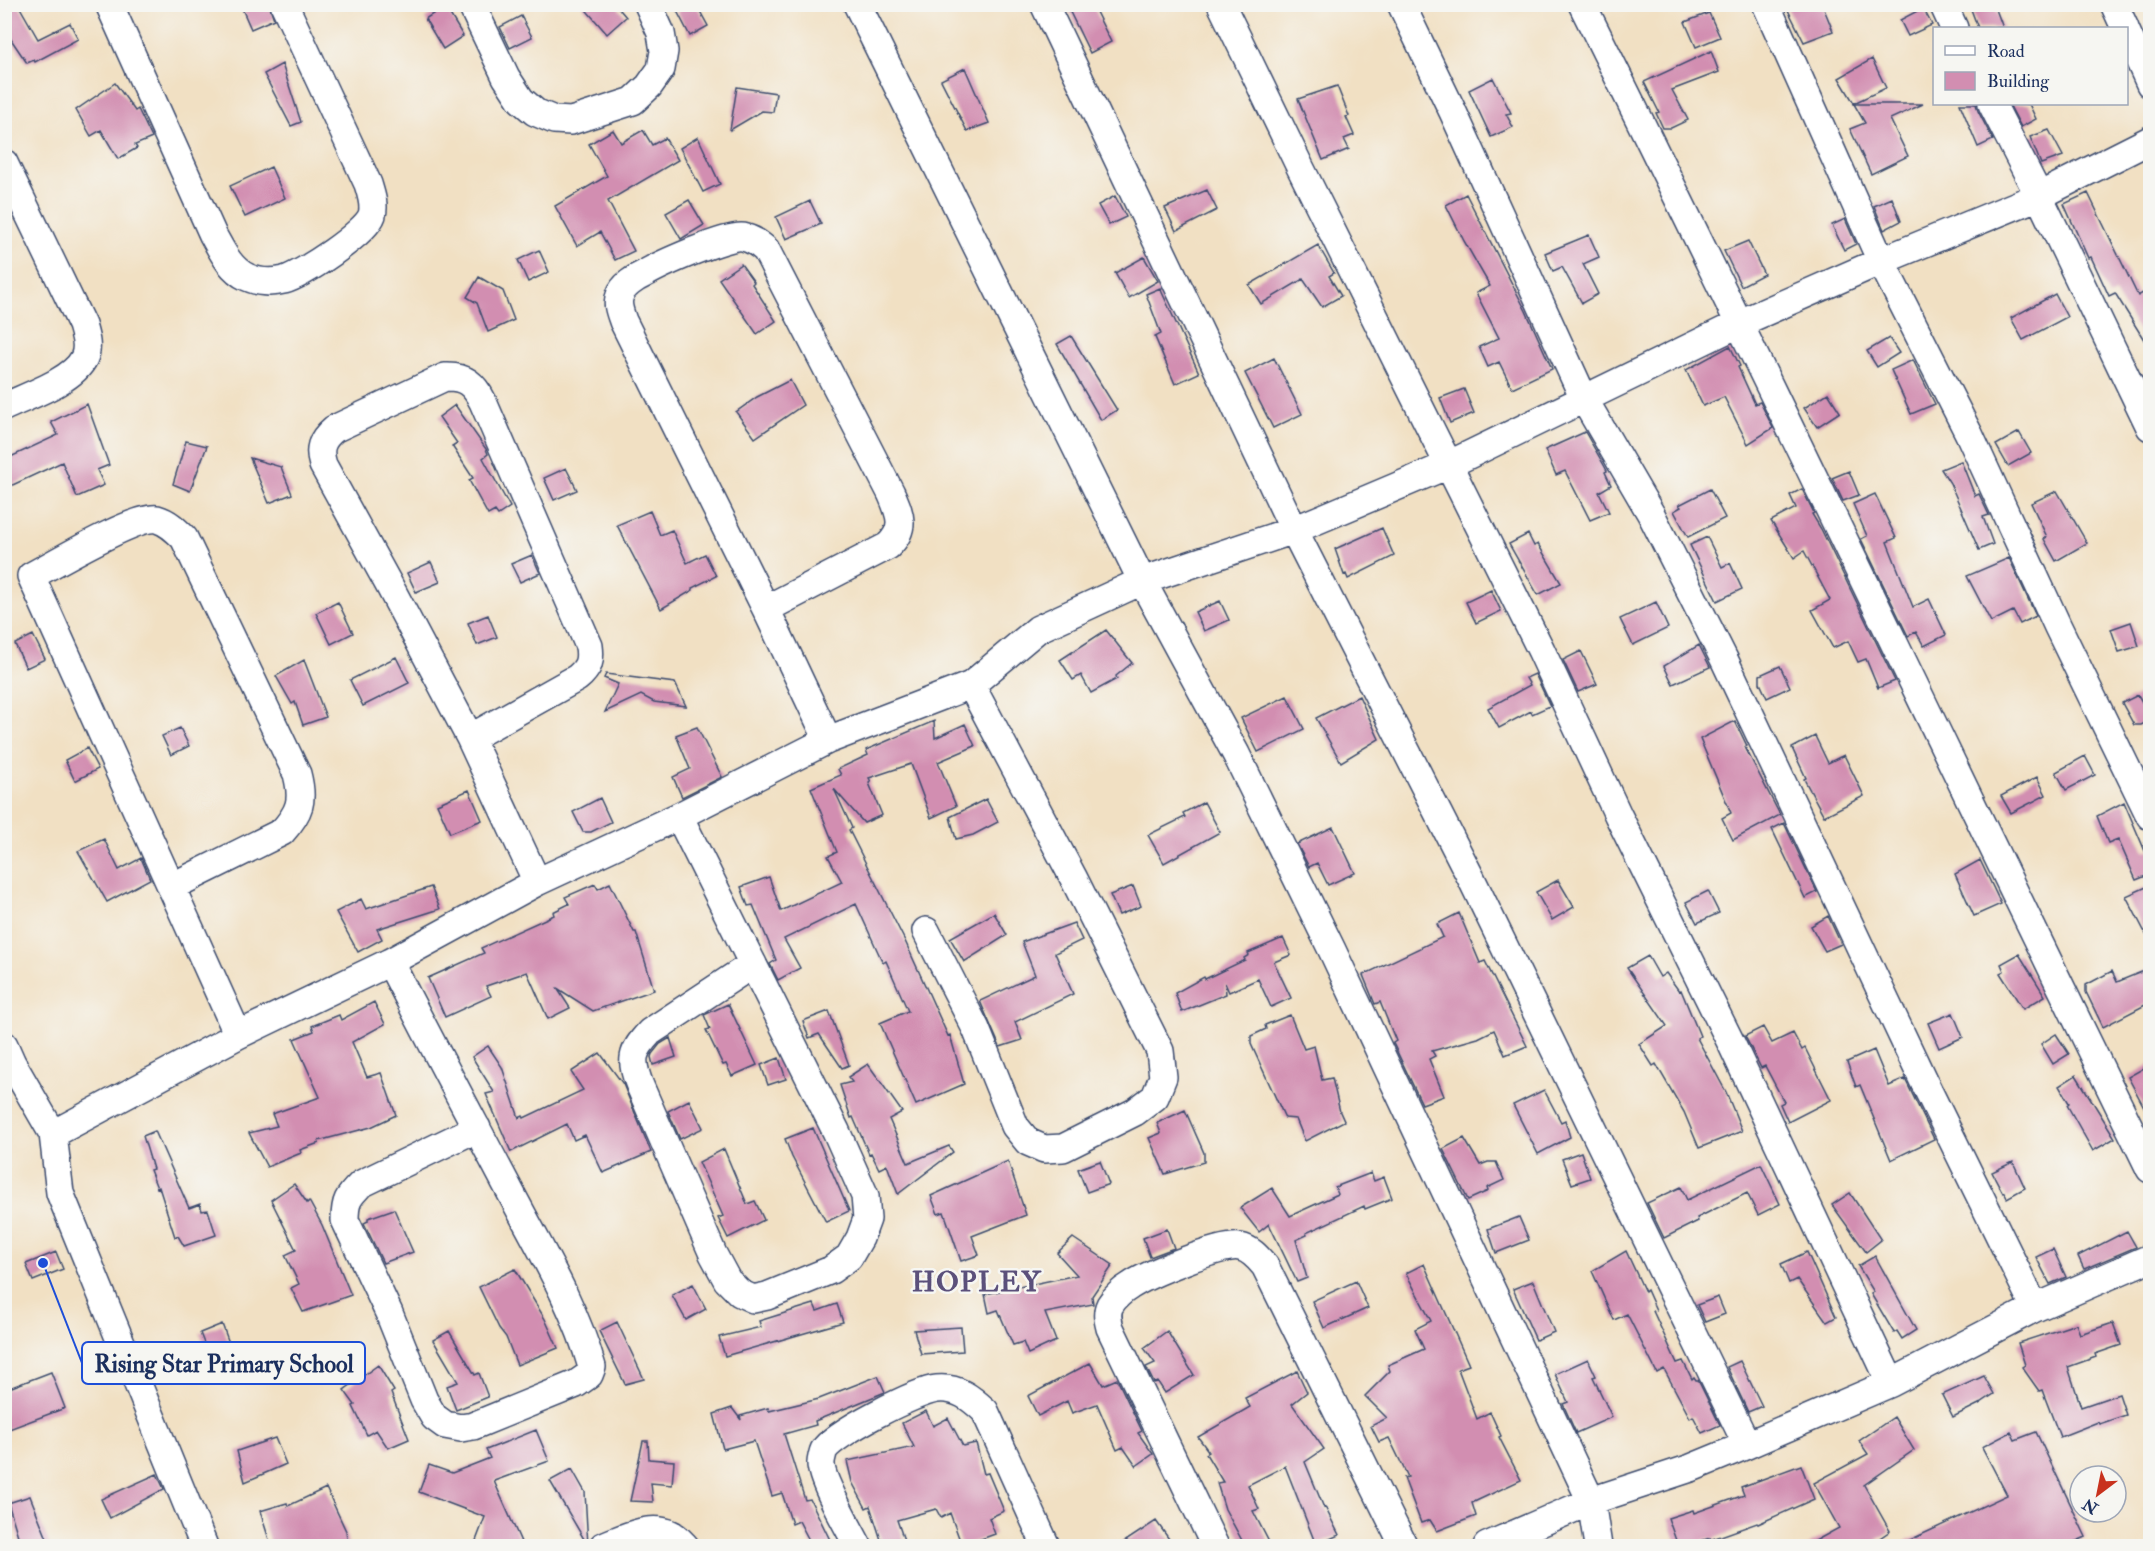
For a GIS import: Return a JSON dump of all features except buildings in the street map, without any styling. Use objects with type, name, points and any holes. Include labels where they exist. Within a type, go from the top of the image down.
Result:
[{"type":"street","points":[[109,4],[213,235],[230,264],[246,277],[263,282],[284,280],[352,240],[365,227],[372,215],[373,204],[368,184],[284,4]]},
{"type":"street","points":[[471,4],[506,77],[521,100],[535,112],[554,120],[571,121],[633,101],[649,86],[661,69],[664,51],[661,33],[648,4]]},
{"type":"street","points":[[856,4],[1142,581],[1236,754],[1332,950],[1591,1501],[1598,1546]]},
{"type":"street","points":[[1044,4],[1294,530],[1471,878],[1747,1445]]},
{"type":"street","points":[[1221,4],[1541,650],[1618,815],[1682,940],[1891,1383]]},
{"type":"street","points":[[1401,4],[1454,112],[1584,399],[1651,514],[1724,659],[1923,1080],[2036,1308]]},
{"type":"street","points":[[1582,4],[1740,322],[2028,922],[2151,1169]]},
{"type":"street","points":[[1766,4],[1881,261],[1969,434],[2058,627],[2151,816]]},
{"type":"street","points":[[1943,4],[1954,27]]},
{"type":"street","points":[[2114,4],[2125,27]]},
{"type":"street","points":[[2128,34],[2151,84]]},
{"type":"street","points":[[1993,105],[2151,427]]},
{"type":"street","points":[[53,1134],[237,1035],[390,962],[537,882],[679,816],[828,740],[971,685],[1038,628],[1142,581],[1294,530],[1448,465],[1740,322],[2039,196],[2151,140]]},
{"type":"street","points":[[4,163],[82,325],[86,341],[85,356],[77,368],[65,378],[4,407]]},
{"type":"street","points":[[766,609],[888,546],[897,537],[901,523],[891,493],[766,250],[755,241],[740,236],[720,241],[643,274],[629,283],[620,293],[617,305],[828,740]]},
{"type":"street","points":[[470,738],[578,678],[587,670],[590,657],[589,646],[483,402],[476,388],[456,376],[445,377],[334,429],[324,437],[320,455],[323,465],[470,738],[537,882]]},
{"type":"street","points":[[171,886],[282,832],[293,820],[300,806],[301,791],[297,774],[184,538],[172,526],[157,519],[143,520],[31,576],[237,1035]]},
{"type":"street","points":[[926,931],[976,1029],[1015,1126],[1028,1142],[1044,1149],[1063,1148],[1135,1112],[1155,1097],[1163,1077],[1160,1051],[1073,877],[971,685]]},
{"type":"street","points":[[679,816],[753,963],[836,1131],[865,1196],[867,1219],[860,1238],[849,1257],[831,1270],[753,1299],[740,1293],[727,1280],[713,1254],[640,1086],[634,1070],[633,1057],[637,1045],[650,1032],[753,963]]},
{"type":"street","points":[[390,962],[477,1128],[573,1313],[592,1367],[589,1375],[576,1384],[473,1426],[461,1428],[445,1425],[434,1417],[424,1400],[389,1313],[345,1220],[345,1204],[351,1193],[361,1184],[477,1128]]},
{"type":"street","points":[[4,1045],[53,1134],[60,1193],[204,1546]]},
{"type":"street","points":[[1215,1546],[1110,1328],[1107,1314],[1110,1304],[1132,1284],[1208,1251],[1225,1246],[1240,1247],[1255,1254],[1265,1266],[1404,1546]]},
{"type":"street","points":[[1487,1546],[1591,1501],[1691,1468],[1891,1383],[2036,1308],[2151,1258]]},
{"type":"street","points":[[858,1546],[820,1465],[824,1450],[836,1437],[852,1428],[914,1396],[936,1389],[954,1390],[971,1397],[985,1411],[1046,1546]]},
{"type":"street","points":[[603,1546],[635,1533],[658,1530],[673,1534],[685,1546]]},
{"type":"place","name":"Rising Star Primary School","points":[[43,1263]]},
{"type":"district","name":"HOPLEY","points":[[977,1282]]}]
